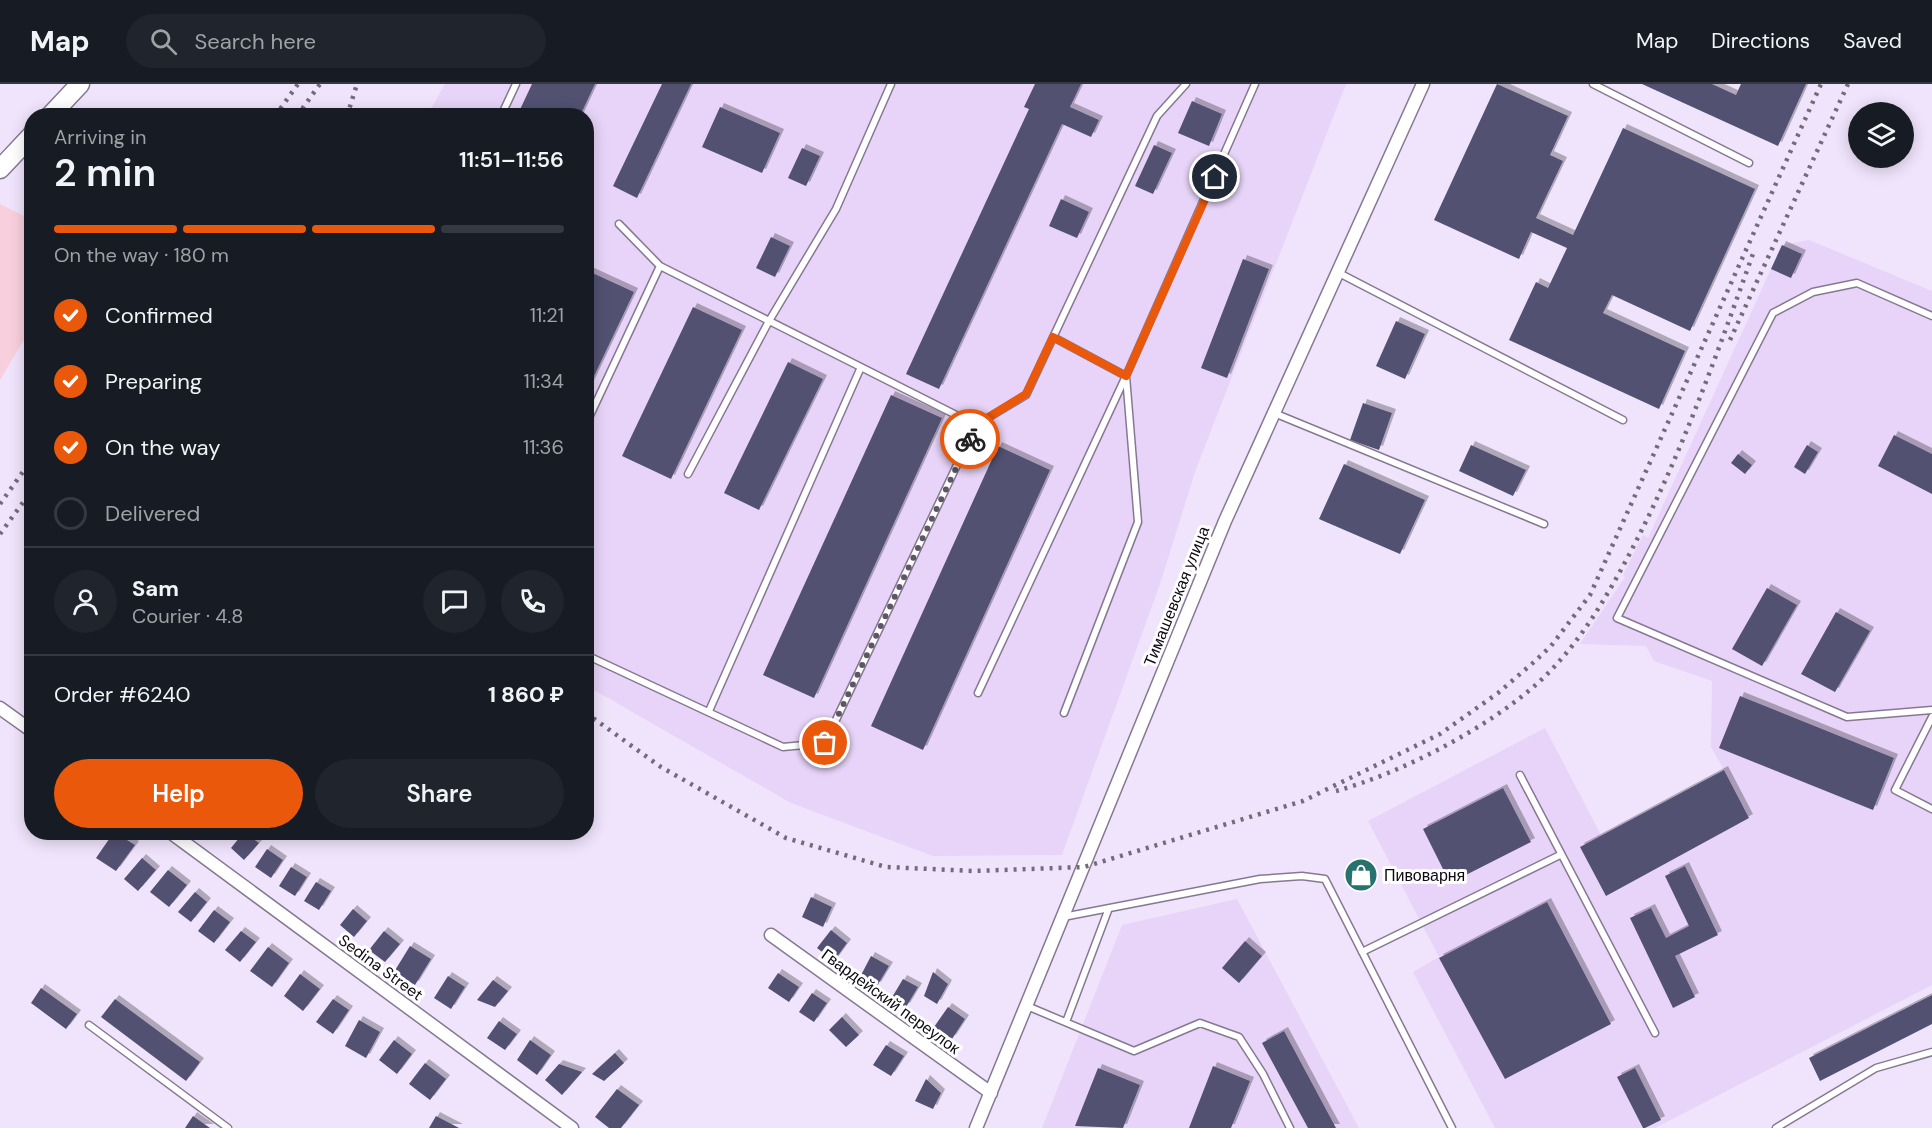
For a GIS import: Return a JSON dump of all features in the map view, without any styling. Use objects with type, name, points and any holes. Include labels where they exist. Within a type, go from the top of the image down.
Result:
[{"type":"main road","points":[[58,108],[80,84]]},
{"type":"main road","points":[[0,169],[24,144]]},
{"type":"street","name":"Тимашевская улица","points":[[976,1128],[1225,521],[1423,84]]},
{"type":"street","points":[[0,708],[24,725]]},
{"type":"street","name":"Sedina Street","points":[[181,840],[572,1128]]},
{"type":"street","name":"Гвардейский переулок","points":[[771,935],[990,1093]]},
{"type":"lane","points":[[505,108],[516,84]]},
{"type":"lane","points":[[688,474],[769,321],[836,209],[891,84]]},
{"type":"lane","points":[[594,659],[783,747],[825,743],[976,425],[1026,394],[1157,116],[1186,84]]},
{"type":"lane","points":[[978,693],[1126,376],[1255,84]]},
{"type":"lane","points":[[1593,84],[1749,163]]},
{"type":"lane","points":[[619,224],[660,266],[976,425]]},
{"type":"lane","points":[[594,407],[660,266]]},
{"type":"lane","points":[[1337,272],[1623,420]]},
{"type":"lane","points":[[1932,316],[1857,283],[1813,292],[1773,313],[1617,618],[1847,717],[1932,710]]},
{"type":"lane","points":[[1053,337],[1126,376]]},
{"type":"lane","points":[[709,711],[861,367]]},
{"type":"lane","points":[[1064,713],[1138,522],[1126,376]]},
{"type":"lane","points":[[1274,413],[1544,524]]},
{"type":"lane","points":[[1932,717],[1895,790],[1932,809]]},
{"type":"lane","points":[[1520,775],[1655,1033]]},
{"type":"lane","points":[[1362,952],[1560,855]]},
{"type":"lane","points":[[1064,917],[1260,879],[1302,876],[1324,879],[1452,1128]]},
{"type":"lane","points":[[1066,1022],[1109,908]]},
{"type":"lane","points":[[1027,1006],[1134,1051],[1200,1023],[1239,1037],[1263,1074],[1290,1128]]},
{"type":"lane","points":[[89,1025],[228,1128]]},
{"type":"lane","points":[[1776,1128],[1876,1068],[1932,1052]]},
{"type":"shaded area","points":[[445,84],[1346,84],[1196,469],[1160,584],[1062,855],[933,856],[791,803],[594,690],[594,108],[432,108]]},
{"type":"shaded area","points":[[0,204],[24,216],[24,340],[0,380]]},
{"type":"shaded area","points":[[1809,240],[1932,291],[1932,985],[1655,1128],[1495,1128],[1413,972],[1439,957],[1368,821],[1545,728],[1601,835],[1724,770],[1711,747],[1712,681],[1654,661],[1646,646],[1580,644],[1625,577],[1623,575],[1643,535],[1648,538],[1782,245]]},
{"type":"shaded area","points":[[1237,899],[1359,1128],[1042,1128],[1122,925]]},
{"type":"building","points":[[532,84],[595,84],[584,108],[521,108]]},
{"type":"building","points":[[662,84],[691,84],[637,198],[613,186]]},
{"type":"building","points":[[1035,84],[1081,84],[1070,107],[1099,120],[1091,137],[1062,124],[939,389],[906,374],[1029,109],[1024,107]]},
{"type":"building","points":[[1497,84],[1568,116],[1550,155],[1563,161],[1536,218],[1573,235],[1623,128],[1755,189],[1690,331],[1612,295],[1603,313],[1685,351],[1659,409],[1509,340],[1536,282],[1548,288],[1567,248],[1531,232],[1519,259],[1434,220]]},
{"type":"building","points":[[1642,84],[1712,84],[1736,95],[1741,84],[1806,84],[1778,146]]},
{"type":"building","points":[[1192,101],[1222,114],[1209,146],[1178,133]]},
{"type":"building","points":[[720,107],[780,133],[762,173],[702,147]]},
{"type":"building","points":[[1154,145],[1172,153],[1153,194],[1135,186]]},
{"type":"building","points":[[802,148],[820,156],[806,186],[788,178]]},
{"type":"building","points":[[1061,199],[1089,212],[1077,238],[1049,226]]},
{"type":"building","points":[[771,237],[790,246],[775,277],[756,268]]},
{"type":"building","points":[[1782,245],[1802,254],[1791,278],[1771,269]]},
{"type":"building","points":[[1243,259],[1269,269],[1227,378],[1201,368]]},
{"type":"building","points":[[594,274],[634,292],[594,376]]},
{"type":"building","points":[[693,307],[742,330],[671,479],[622,456]]},
{"type":"building","points":[[1396,321],[1425,334],[1405,379],[1376,366]]},
{"type":"building","points":[[788,362],[823,379],[759,510],[724,493]]},
{"type":"building","points":[[891,395],[942,418],[814,698],[763,675]]},
{"type":"building","points":[[1363,403],[1392,413],[1379,450],[1350,440]]},
{"type":"building","points":[[1894,435],[1932,454],[1932,494],[1878,466]]},
{"type":"building","points":[[1471,445],[1526,470],[1513,496],[1459,471]]},
{"type":"building","points":[[1807,445],[1818,452],[1805,474],[1794,467]]},
{"type":"building","points":[[998,446],[1050,470],[923,750],[871,726]]},
{"type":"building","points":[[1738,454],[1752,465],[1745,474],[1731,463]]},
{"type":"building","points":[[1344,464],[1425,500],[1400,554],[1319,519]]},
{"type":"building","points":[[1767,588],[1797,605],[1762,666],[1732,649]]},
{"type":"building","points":[[1836,612],[1870,631],[1835,692],[1801,674]]},
{"type":"building","points":[[1740,696],[1894,758],[1873,810],[1719,748]]},
{"type":"building","points":[[1724,770],[1749,818],[1606,896],[1580,847]]},
{"type":"building","points":[[1503,788],[1531,842],[1450,883],[1423,829]]},
{"type":"building","points":[[108,840],[127,840],[135,845],[116,871],[96,858]]},
{"type":"building","points":[[238,840],[255,840],[259,843],[244,860],[231,848]]},
{"type":"building","points":[[267,849],[283,860],[271,878],[255,867]]},
{"type":"building","points":[[142,858],[156,870],[138,891],[124,879]]},
{"type":"building","points":[[1685,866],[1718,935],[1675,956],[1695,997],[1673,1008],[1630,918],[1651,908],[1666,938],[1689,926],[1665,876]]},
{"type":"building","points":[[291,867],[307,877],[295,896],[279,886]]},
{"type":"building","points":[[168,870],[187,885],[169,907],[150,892]]},
{"type":"building","points":[[316,882],[331,891],[319,910],[304,901]]},
{"type":"building","points":[[195,892],[207,902],[191,922],[178,912]]},
{"type":"building","points":[[811,897],[832,907],[823,927],[802,917]]},
{"type":"building","points":[[1547,902],[1611,1024],[1505,1079],[1439,958]]},
{"type":"building","points":[[353,909],[367,921],[354,937],[340,925]]},
{"type":"building","points":[[214,910],[230,922],[214,943],[198,931]]},
{"type":"building","points":[[831,930],[847,943],[834,961],[817,948]]},
{"type":"building","points":[[241,931],[256,942],[240,962],[225,950]]},
{"type":"building","points":[[384,931],[400,944],[385,962],[369,950]]},
{"type":"building","points":[[1245,941],[1262,956],[1239,983],[1222,968]]},
{"type":"building","points":[[410,946],[431,959],[415,985],[394,972]]},
{"type":"building","points":[[268,947],[289,963],[272,987],[250,971]]},
{"type":"building","points":[[871,956],[889,966],[877,986],[860,977]]},
{"type":"building","points":[[933,972],[948,984],[937,1004],[924,996]]},
{"type":"building","points":[[778,973],[799,987],[789,1002],[768,988]]},
{"type":"building","points":[[300,974],[320,989],[303,1011],[284,996]]},
{"type":"building","points":[[448,976],[465,987],[451,1009],[434,998]]},
{"type":"building","points":[[903,979],[918,987],[906,1007],[891,999]]},
{"type":"building","points":[[493,980],[508,991],[495,1007],[477,1000]]},
{"type":"building","points":[[41,988],[77,1014],[66,1029],[31,1003]]},
{"type":"building","points":[[812,993],[827,1003],[814,1022],[799,1012]]},
{"type":"building","points":[[1932,995],[1932,1024],[1820,1081],[1809,1058]]},
{"type":"building","points":[[115,999],[200,1062],[186,1081],[101,1017]]},
{"type":"building","points":[[333,999],[349,1010],[333,1034],[316,1022]]},
{"type":"building","points":[[948,1007],[965,1019],[952,1039],[934,1027]]},
{"type":"building","points":[[842,1017],[859,1035],[846,1047],[829,1030]]},
{"type":"building","points":[[359,1020],[380,1032],[366,1058],[345,1046]]},
{"type":"building","points":[[499,1021],[517,1034],[505,1050],[487,1038]]},
{"type":"building","points":[[1284,1031],[1336,1128],[1308,1128],[1262,1043]]},
{"type":"building","points":[[394,1040],[412,1054],[397,1074],[379,1060]]},
{"type":"building","points":[[530,1040],[551,1055],[537,1075],[517,1060]]},
{"type":"building","points":[[886,1045],[904,1056],[891,1076],[873,1065]]},
{"type":"building","points":[[615,1053],[624,1063],[604,1081],[592,1074]]},
{"type":"building","points":[[425,1063],[446,1079],[430,1100],[409,1084]]},
{"type":"building","points":[[559,1064],[582,1072],[562,1095],[545,1080]]},
{"type":"building","points":[[1213,1066],[1250,1081],[1231,1128],[1189,1128]]},
{"type":"building","points":[[1098,1068],[1140,1085],[1123,1128],[1075,1126]]},
{"type":"building","points":[[1635,1068],[1661,1120],[1645,1128],[1617,1077]]},
{"type":"building","points":[[926,1079],[941,1093],[933,1109],[915,1101]]},
{"type":"building","points":[[617,1089],[639,1105],[621,1128],[609,1128],[595,1117]]},
{"type":"building","points":[[193,1116],[210,1128],[185,1128]]},
{"type":"building","points":[[436,1116],[459,1128],[429,1128]]},
{"type":"railway","points":[[281,108],[298,84]]},
{"type":"railway","points":[[303,108],[320,84]]},
{"type":"railway","points":[[350,108],[357,84]]},
{"type":"railway","points":[[594,719],[661,767],[786,838],[886,867],[974,871],[1084,867],[1303,801],[1440,734],[1498,693],[1534,662],[1551,646],[1590,595],[1821,84]]},
{"type":"railway","points":[[1730,340],[1848,84]]},
{"type":"railway","points":[[1336,791],[1416,761],[1470,732],[1539,682],[1578,638],[1621,571],[1666,479],[1712,366],[1754,251]]},
{"type":"railway","points":[[0,504],[24,470]]},
{"type":"railway","points":[[0,534],[24,501]]},
{"type":"way so far","points":[[825,743],[970,439]]},
{"type":"place","name":"Пивоварня","points":[[1361,875]]},
{"type":"route","points":[[970,439],[976,425],[1026,394],[1053,337],[1126,376],[1215,177]]}]
